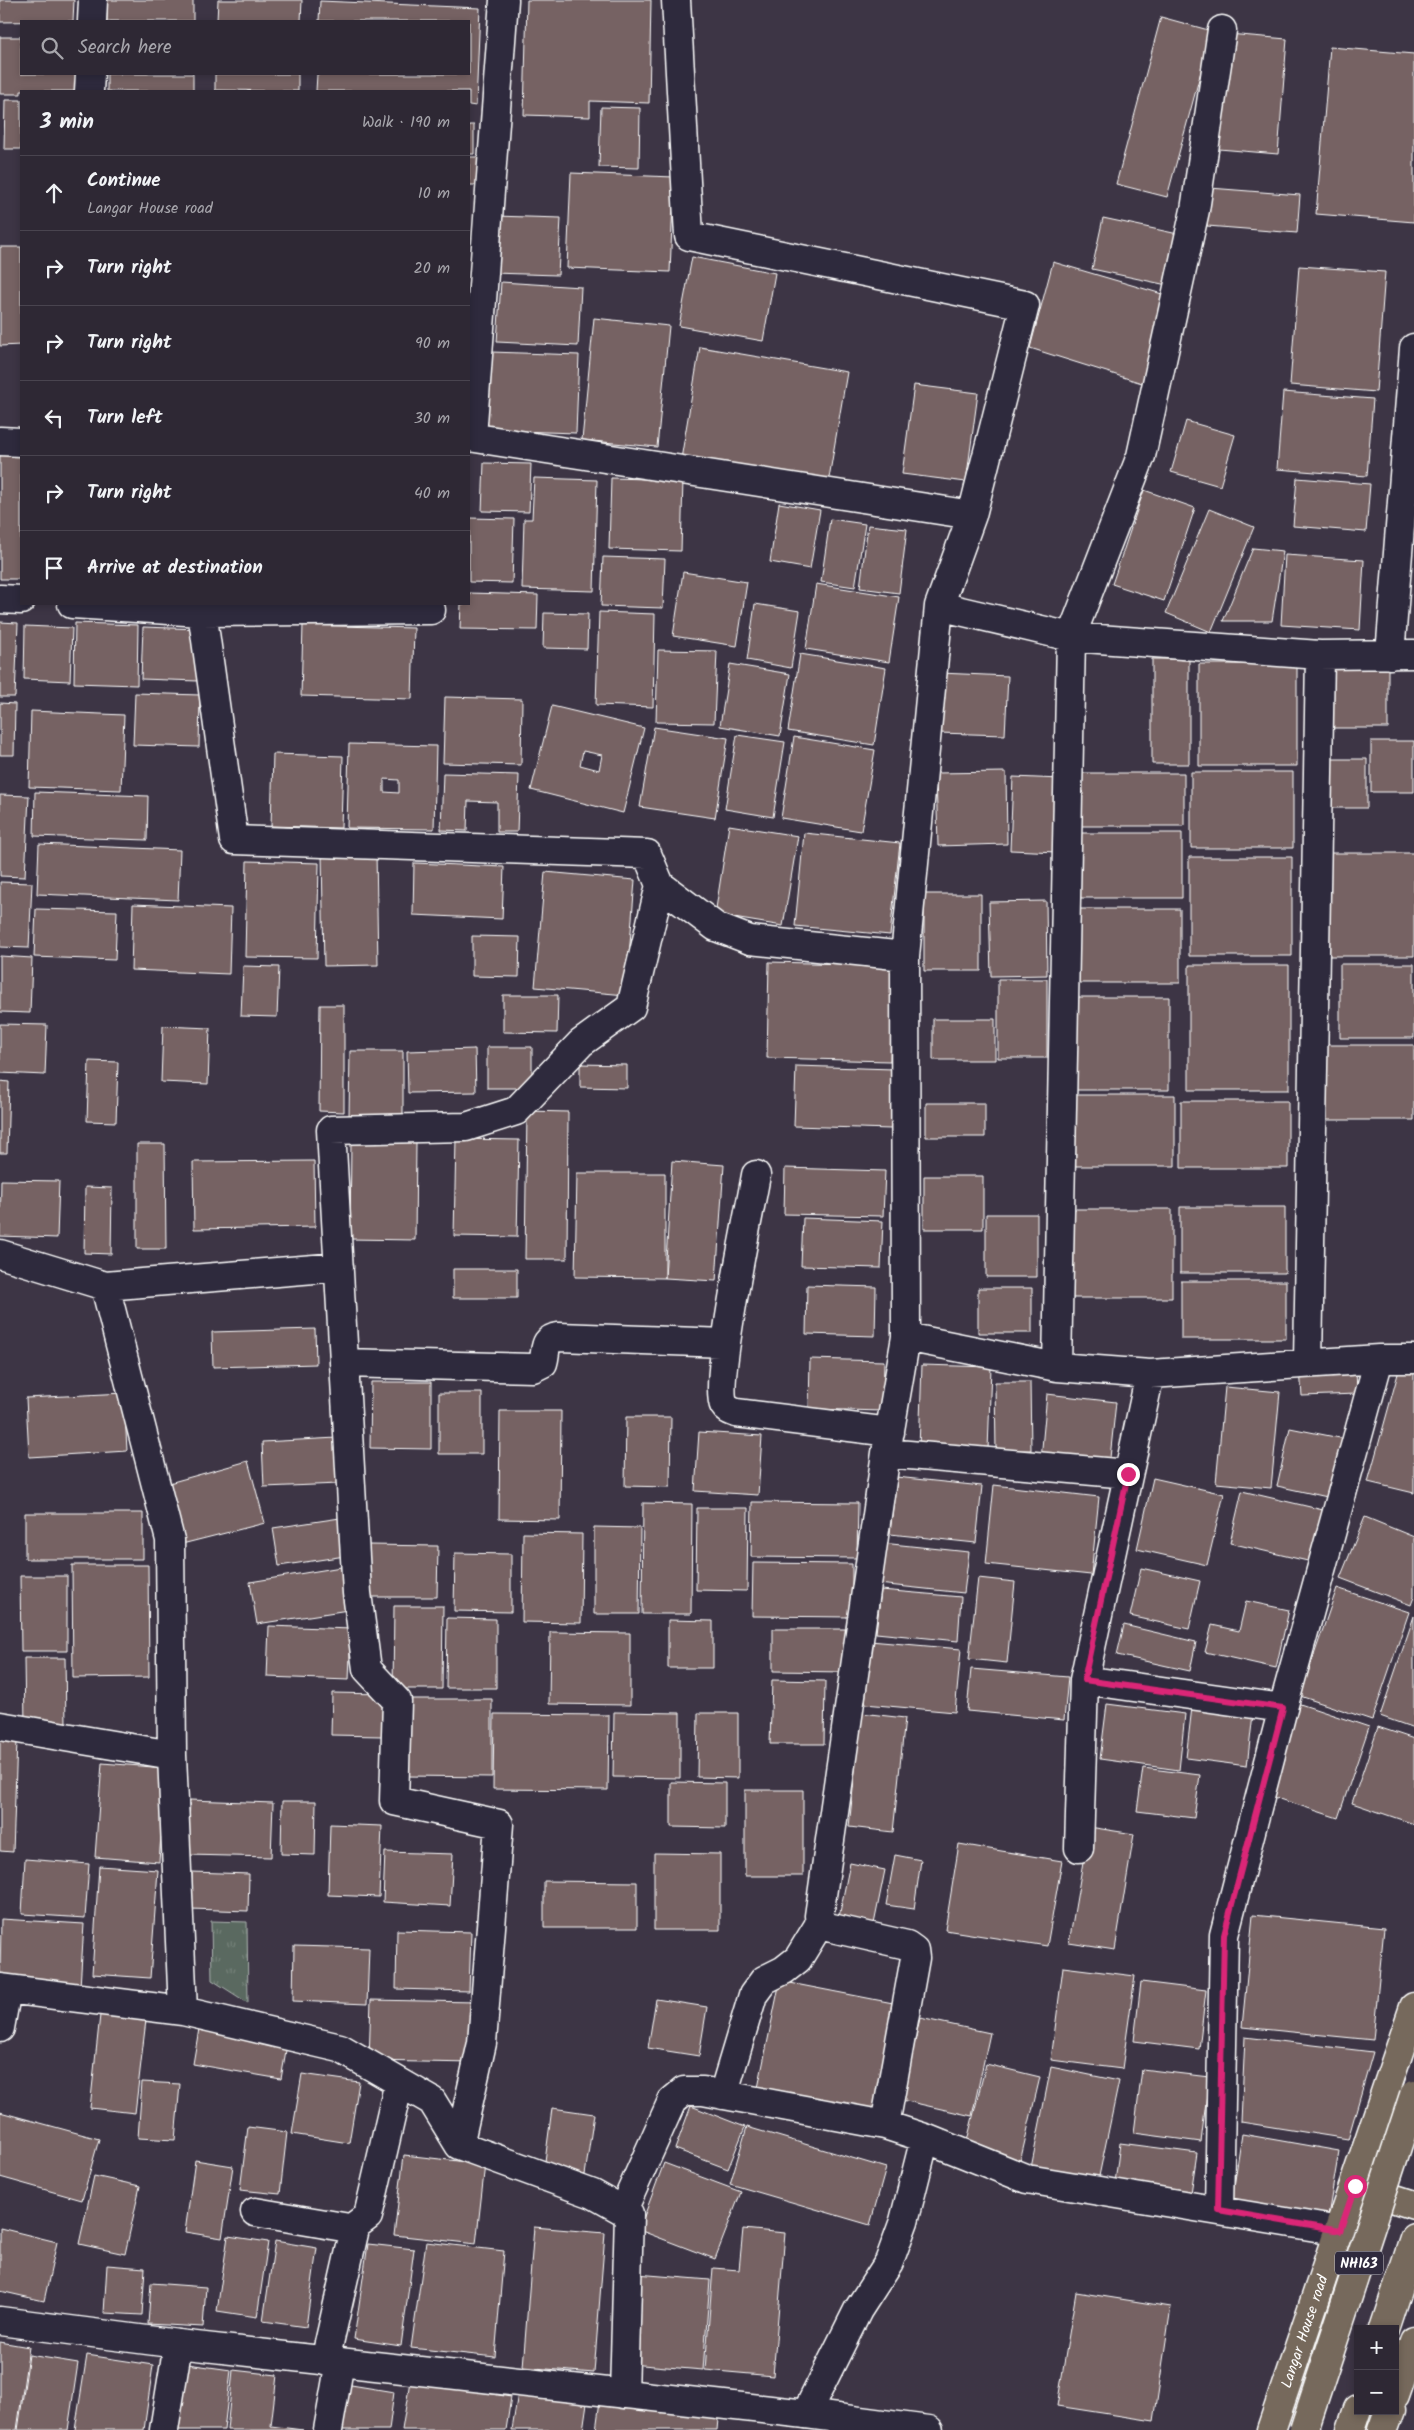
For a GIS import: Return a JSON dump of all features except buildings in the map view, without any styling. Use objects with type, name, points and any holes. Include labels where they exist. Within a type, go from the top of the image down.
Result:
[{"type":"main road","name":"Langar House road","points":[[1271,2430],[1340,2231],[1414,2007]]},
{"type":"main road","name":"NH163","points":[[1304,2430],[1414,2095]]},
{"type":"main road","points":[[1355,2186],[1414,2205]]},
{"type":"main road","name":"NH163","points":[[1385,2325],[1414,2238]]},
{"type":"main road","points":[[1399,2384],[1414,2341]]},
{"type":"main road","points":[[1351,2430],[1356,2415]]},
{"type":"main road","points":[[1384,2430],[1389,2415]]},
{"type":"street","points":[[92,20],[93,0]]},
{"type":"street","points":[[504,0],[477,269],[471,437],[972,515]]},
{"type":"street","points":[[676,0],[689,236],[1025,305],[972,515],[939,606],[904,956],[906,1337],[888,1442],[819,1916],[820,1923],[798,1960],[764,1980],[753,1995],[724,2095]]},
{"type":"street","points":[[1057,1367],[1071,637],[1141,456],[1195,210],[1222,30]]},
{"type":"street","points":[[89,90],[90,75]]},
{"type":"street","points":[[939,606],[1071,637],[1320,655],[1402,655],[1414,348]]},
{"type":"street","points":[[0,442],[20,442]]},
{"type":"street","points":[[0,599],[20,600]]},
{"type":"street","points":[[104,605],[201,608],[431,610]]},
{"type":"street","points":[[201,608],[234,840],[647,854],[660,885],[716,927],[750,940],[904,956]]},
{"type":"street","points":[[1308,1363],[1320,655]]},
{"type":"street","points":[[459,2146],[482,2043],[499,1824],[394,1802],[397,1701],[367,1669],[357,1593],[331,1130],[466,1127],[516,1111],[581,1043],[631,1007],[660,885]]},
{"type":"street","points":[[756,1175],[726,1343],[722,1398],[728,1410],[888,1442],[1128,1474]]},
{"type":"street","points":[[0,1254],[105,1286],[339,1267]]},
{"type":"street","points":[[105,1286],[170,1540],[172,1755],[183,2011]]},
{"type":"street","points":[[906,1337],[1057,1367],[1150,1374],[1308,1363],[1414,1359]]},
{"type":"street","points":[[344,1363],[533,1368],[543,1363],[547,1342],[551,1338],[726,1343]]},
{"type":"street","points":[[1218,2210],[1224,1935],[1283,1708],[1379,1359]]},
{"type":"street","points":[[1079,1848],[1084,1680],[1150,1374]]},
{"type":"street","points":[[1084,1680],[1283,1708]]},
{"type":"street","points":[[0,1726],[172,1755]]},
{"type":"street","points":[[820,1923],[827,1928],[907,1945],[911,1947],[915,1954],[885,2125]]},
{"type":"street","points":[[0,2028],[4,1988],[183,2011],[340,2048],[432,2101],[459,2146],[593,2194],[623,2210],[629,2214],[624,2394]]},
{"type":"street","points":[[328,2430],[332,2361],[355,2229],[356,2225],[368,2216],[399,2082]]},
{"type":"street","points":[[623,2210],[677,2095],[690,2090],[885,2125],[925,2138],[1028,2179],[1340,2231]]},
{"type":"street","points":[[806,2414],[858,2310],[889,2262],[904,2221],[925,2138]]},
{"type":"street","points":[[255,2212],[355,2229]]},
{"type":"street","points":[[0,2321],[178,2344],[806,2414],[929,2430]]},
{"type":"street","points":[[164,2430],[178,2344]]},
{"type":"green space","points":[[211,1921],[247,1922],[248,2003],[212,1980]]},
{"type":"route","points":[[1128,1474],[1084,1680],[1283,1708],[1224,1935],[1218,2210],[1340,2231],[1355,2186]]}]
